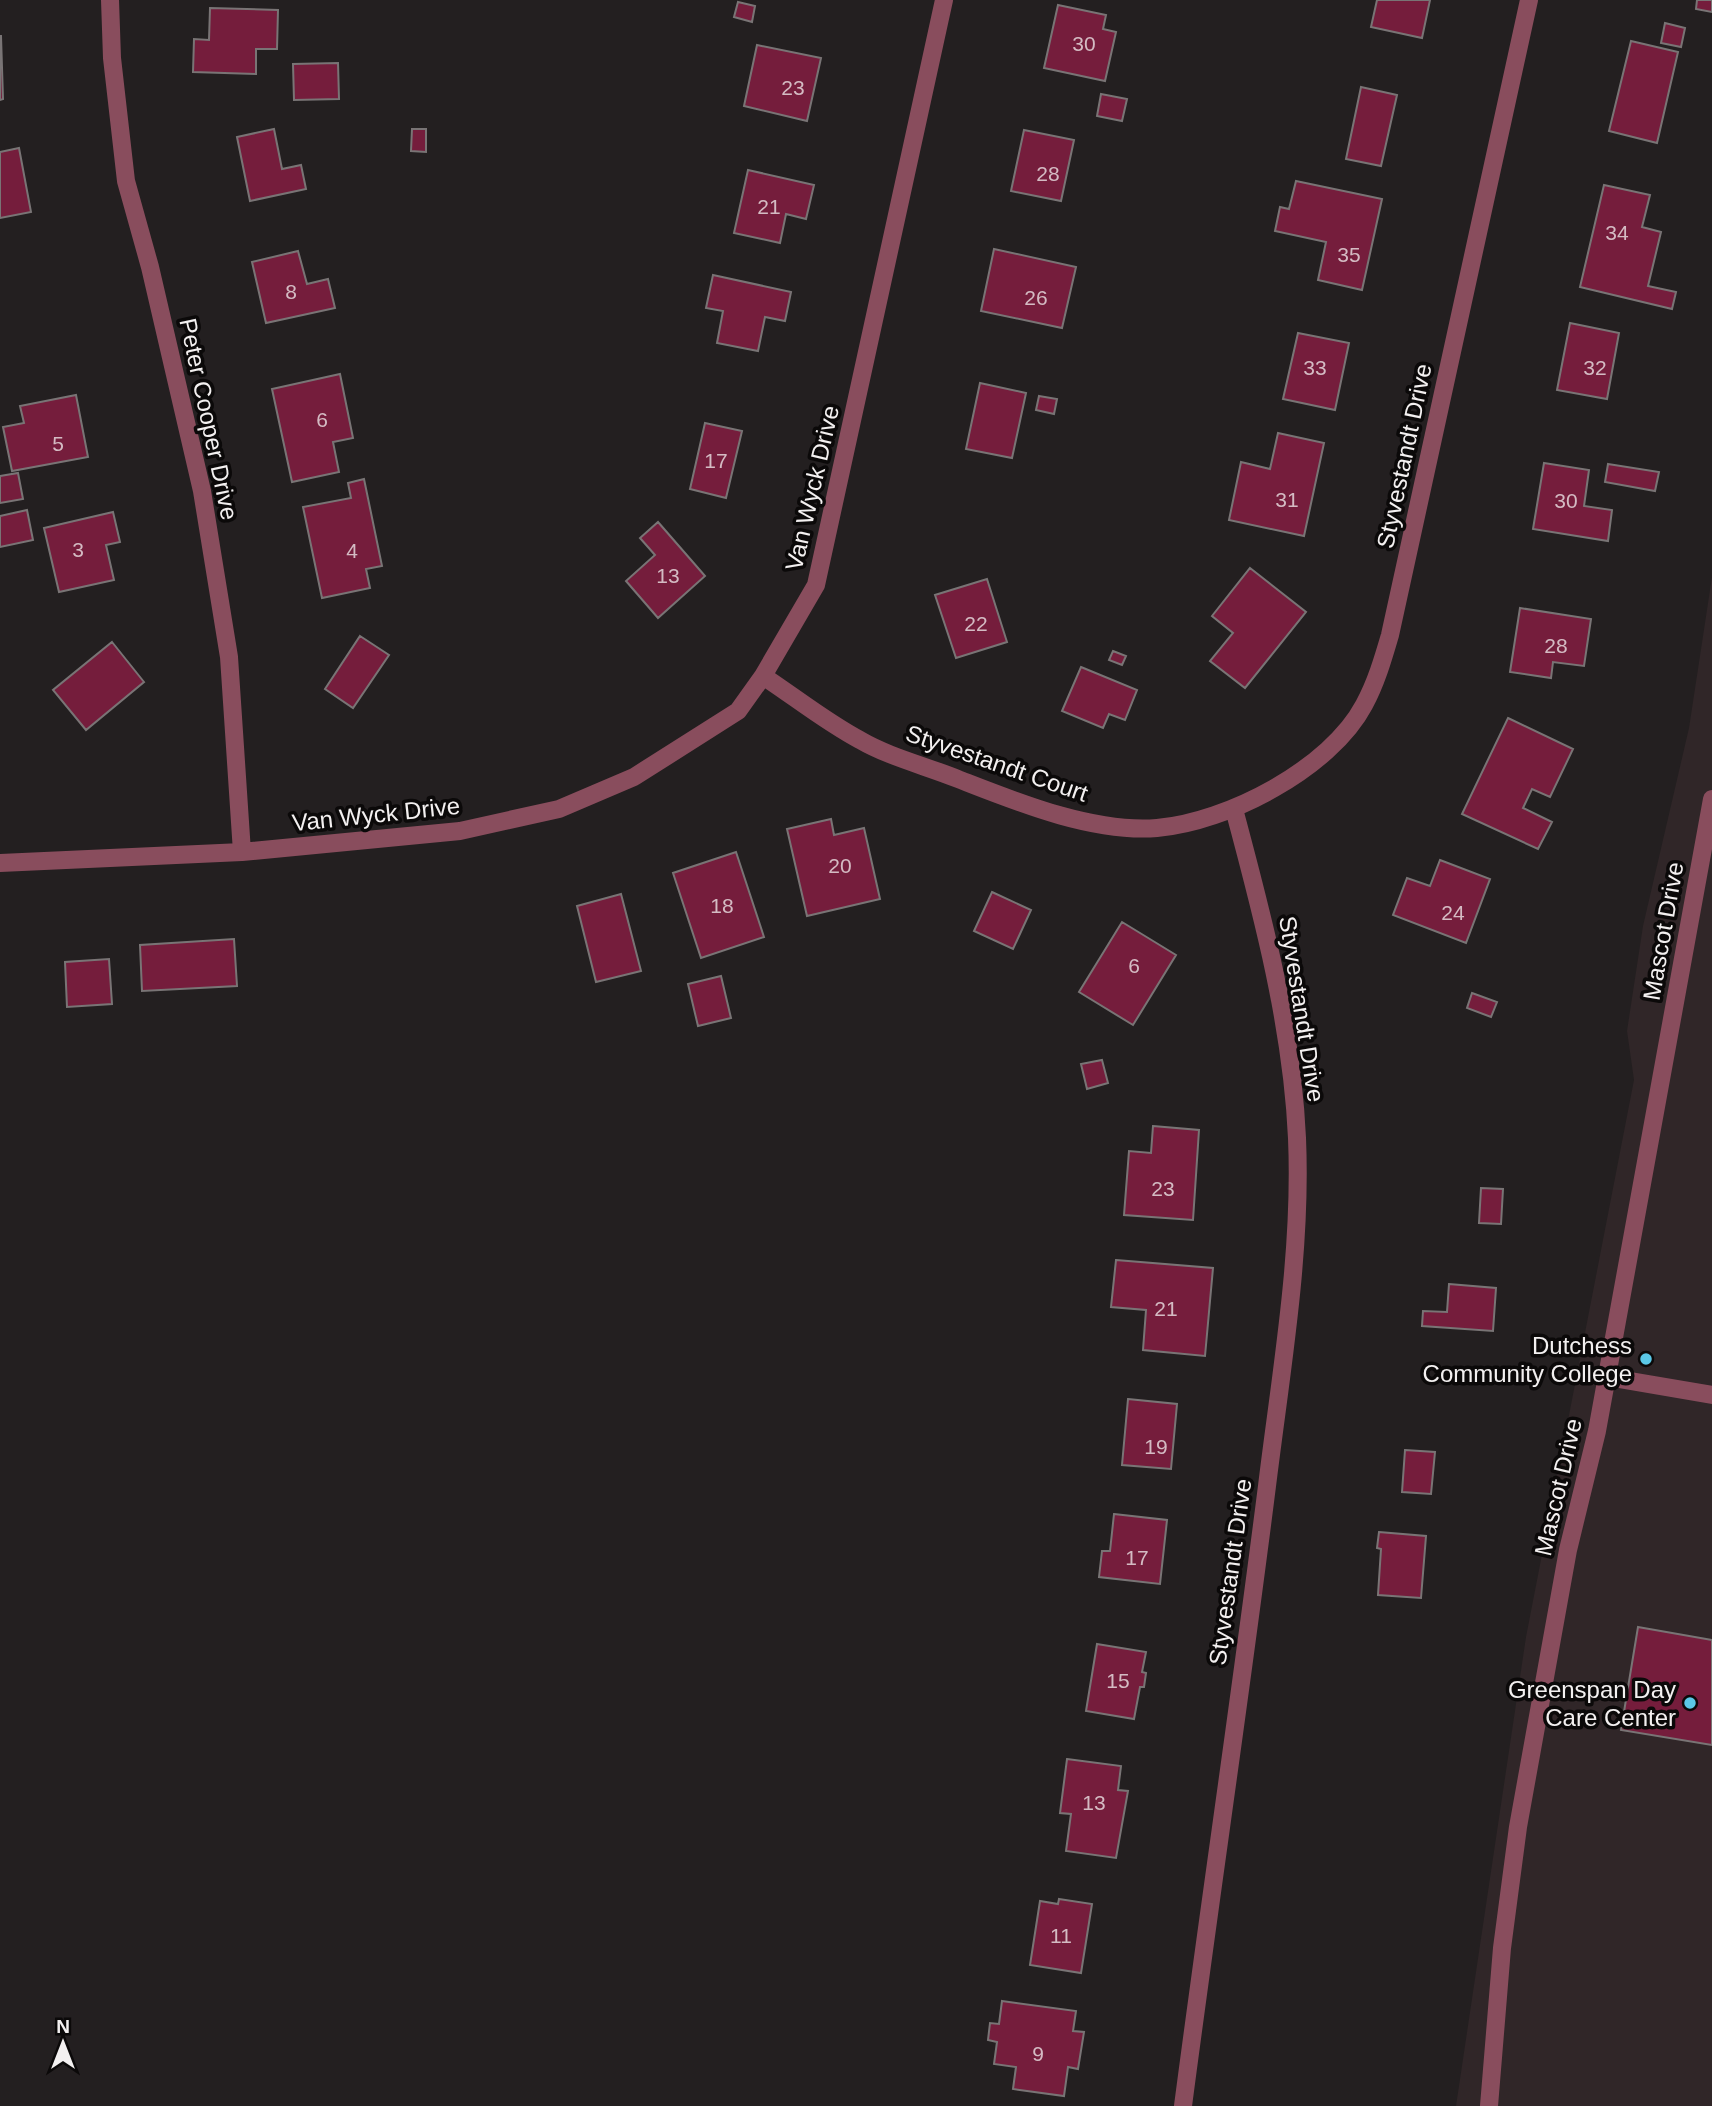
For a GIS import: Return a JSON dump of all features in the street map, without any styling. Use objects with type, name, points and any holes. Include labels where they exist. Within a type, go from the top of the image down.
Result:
[{"type":"street","name":"Peter Cooper Drive","points":[[110,0],[112,58],[126,181],[150,267],[202,491],[229,657],[242,852]]},
{"type":"street","name":"Van Wyck Drive","points":[[0,863],[242,852],[460,831],[559,809],[634,777],[738,711],[763,676],[816,585],[944,0]]},
{"type":"street","name":"Styvestandt Drive","points":[[1183,2106],[1254,1592],[1287,1320],[1297,1198],[1297,1139],[1284,1024],[1260,905],[1234,809],[1269,792],[1307,766],[1341,735],[1363,707],[1378,673],[1390,635],[1529,0]]},
{"type":"street","name":"Styvestandt Court","points":[[763,676],[861,741],[1023,804],[1096,823],[1157,828],[1234,809]]},
{"type":"street","name":"Mascot Drive","points":[[1489,2106],[1509,1888],[1518,1827],[1568,1550],[1607,1377],[1712,799]]},
{"type":"street","points":[[1607,1377],[1712,1395]]},
{"type":"shaded area","name":"Dutchess Community College","points":[[1712,577],[1712,2106],[1456,2106],[1526,1637],[1634,1080],[1627,1031],[1643,926],[1689,728]]},
{"type":"building","points":[[1377,0],[1430,0],[1422,38],[1371,27]]},
{"type":"building","points":[[1697,0],[1712,0],[1712,12],[1696,9]]},
{"type":"building","points":[[738,2],[755,6],[752,22],[734,17]]},
{"type":"building","points":[[1058,5],[1106,15],[1103,29],[1116,32],[1105,81],[1044,68]]},
{"type":"building","points":[[210,8],[278,10],[277,49],[256,49],[256,74],[193,72],[194,39],[209,40]]},
{"type":"building","points":[[1665,23],[1685,28],[1681,47],[1661,43]]},
{"type":"building","points":[[0,36],[3,99],[0,100]]},
{"type":"building","points":[[1631,41],[1678,52],[1657,143],[1609,131]]},
{"type":"building","points":[[757,45],[821,58],[807,121],[744,106]]},
{"type":"building","points":[[338,63],[339,99],[294,100],[293,64]]},
{"type":"building","points":[[1361,87],[1397,95],[1381,166],[1346,159]]},
{"type":"building","points":[[1101,94],[1127,99],[1122,121],[1097,116]]},
{"type":"building","points":[[274,129],[282,169],[301,165],[306,189],[250,201],[237,137]]},
{"type":"building","points":[[412,129],[426,129],[426,152],[411,151]]},
{"type":"building","points":[[1024,130],[1074,140],[1061,201],[1011,191]]},
{"type":"building","points":[[19,148],[31,212],[0,218],[0,152]]},
{"type":"building","points":[[748,170],[814,185],[806,219],[786,214],[780,243],[734,233]]},
{"type":"building","points":[[1296,181],[1382,199],[1362,290],[1318,280],[1326,242],[1275,231],[1280,207],[1289,209]]},
{"type":"building","points":[[1604,185],[1650,195],[1642,227],[1661,232],[1648,286],[1676,292],[1672,309],[1580,287]]},
{"type":"building","points":[[994,249],[1076,267],[1062,328],[981,311]]},
{"type":"building","points":[[298,251],[307,284],[328,279],[335,308],[266,323],[252,262]]},
{"type":"building","points":[[713,275],[791,292],[785,321],[765,317],[758,351],[717,343],[723,311],[706,308]]},
{"type":"building","points":[[1570,323],[1619,333],[1607,399],[1557,390]]},
{"type":"building","points":[[1298,333],[1349,343],[1335,410],[1283,399]]},
{"type":"building","points":[[340,374],[353,438],[333,442],[339,472],[292,482],[272,389]]},
{"type":"building","points":[[980,383],[1026,393],[1012,458],[966,449]]},
{"type":"building","points":[[76,395],[88,457],[12,471],[3,427],[24,423],[20,406]]},
{"type":"building","points":[[1039,396],[1057,399],[1054,414],[1036,410]]},
{"type":"building","points":[[705,423],[742,431],[726,498],[690,489]]},
{"type":"building","points":[[1278,433],[1324,443],[1304,536],[1229,520],[1241,462],[1270,469]]},
{"type":"building","points":[[1544,463],[1589,470],[1584,506],[1612,510],[1608,541],[1533,529]]},
{"type":"building","points":[[1608,464],[1659,472],[1655,491],[1605,482]]},
{"type":"building","points":[[18,473],[23,499],[0,503],[0,476]]},
{"type":"building","points":[[364,479],[382,566],[366,569],[370,588],[322,598],[303,507],[351,498],[348,483]]},
{"type":"building","points":[[27,510],[33,540],[0,547],[0,516]]},
{"type":"building","points":[[113,512],[120,542],[106,545],[114,580],[59,592],[44,528]]},
{"type":"building","points":[[658,522],[705,576],[658,618],[626,581],[655,555],[640,538]]},
{"type":"building","points":[[1250,568],[1306,612],[1245,688],[1210,661],[1233,633],[1212,616]]},
{"type":"building","points":[[987,579],[1007,642],[956,658],[935,595]]},
{"type":"building","points":[[1520,608],[1591,619],[1584,666],[1553,662],[1551,678],[1510,672]]},
{"type":"building","points":[[360,636],[389,655],[353,708],[325,689]]},
{"type":"building","points":[[112,642],[144,682],[86,730],[53,690]]},
{"type":"building","points":[[1113,651],[1126,656],[1122,665],[1109,660]]},
{"type":"building","points":[[1081,667],[1137,690],[1125,720],[1109,714],[1103,728],[1062,711]]},
{"type":"building","points":[[1508,718],[1573,749],[1550,797],[1532,789],[1523,808],[1552,822],[1538,849],[1462,814]]},
{"type":"building","points":[[831,819],[834,835],[864,828],[880,899],[807,916],[787,829]]},
{"type":"building","points":[[736,852],[764,937],[701,958],[673,873]]},
{"type":"building","points":[[1440,860],[1490,879],[1466,943],[1393,915],[1407,878],[1430,886]]},
{"type":"building","points":[[992,892],[1031,910],[1013,949],[974,931]]},
{"type":"building","points":[[621,894],[641,971],[596,982],[577,906]]},
{"type":"building","points":[[1122,922],[1176,955],[1133,1025],[1079,992]]},
{"type":"building","points":[[234,939],[237,986],[142,991],[140,945]]},
{"type":"building","points":[[109,959],[112,1004],[67,1007],[65,962]]},
{"type":"building","points":[[721,976],[731,1018],[698,1026],[688,984]]},
{"type":"building","points":[[1472,993],[1497,1002],[1491,1017],[1467,1008]]},
{"type":"building","points":[[1102,1060],[1108,1083],[1087,1089],[1081,1064]]},
{"type":"building","points":[[1153,1126],[1199,1130],[1193,1220],[1124,1215],[1129,1151],[1151,1153]]},
{"type":"building","points":[[1481,1188],[1503,1189],[1501,1224],[1479,1223]]},
{"type":"building","points":[[1116,1260],[1213,1268],[1205,1356],[1143,1350],[1146,1310],[1111,1307]]},
{"type":"building","points":[[1449,1284],[1496,1288],[1493,1331],[1422,1326],[1423,1311],[1447,1312]]},
{"type":"building","points":[[1128,1399],[1177,1404],[1171,1469],[1122,1465]]},
{"type":"building","points":[[1405,1450],[1435,1452],[1431,1494],[1402,1492]]},
{"type":"building","points":[[1114,1514],[1167,1520],[1160,1584],[1099,1577],[1102,1551],[1110,1551]]},
{"type":"building","points":[[1379,1532],[1426,1536],[1421,1598],[1378,1595],[1381,1549],[1377,1548]]},
{"type":"building","points":[[1638,1627],[1712,1640],[1712,1745],[1621,1730]]},
{"type":"building","points":[[1097,1644],[1146,1652],[1142,1672],[1146,1673],[1144,1687],[1140,1687],[1134,1719],[1086,1711]]},
{"type":"building","points":[[1067,1759],[1121,1766],[1118,1790],[1128,1791],[1116,1858],[1066,1851],[1071,1814],[1060,1813]]},
{"type":"building","points":[[1059,1899],[1092,1904],[1081,1973],[1030,1965],[1040,1901],[1058,1904]]},
{"type":"building","points":[[1002,2001],[1076,2011],[1073,2031],[1084,2032],[1078,2069],[1068,2067],[1064,2096],[1013,2089],[1016,2067],[994,2064],[997,2042],[988,2040],[990,2023],[999,2024]]},
{"type":"place","name":"Dutchess Community College","points":[[1646,1359]]},
{"type":"place","name":"Greenspan Day Care Center","points":[[1690,1703]]}]
